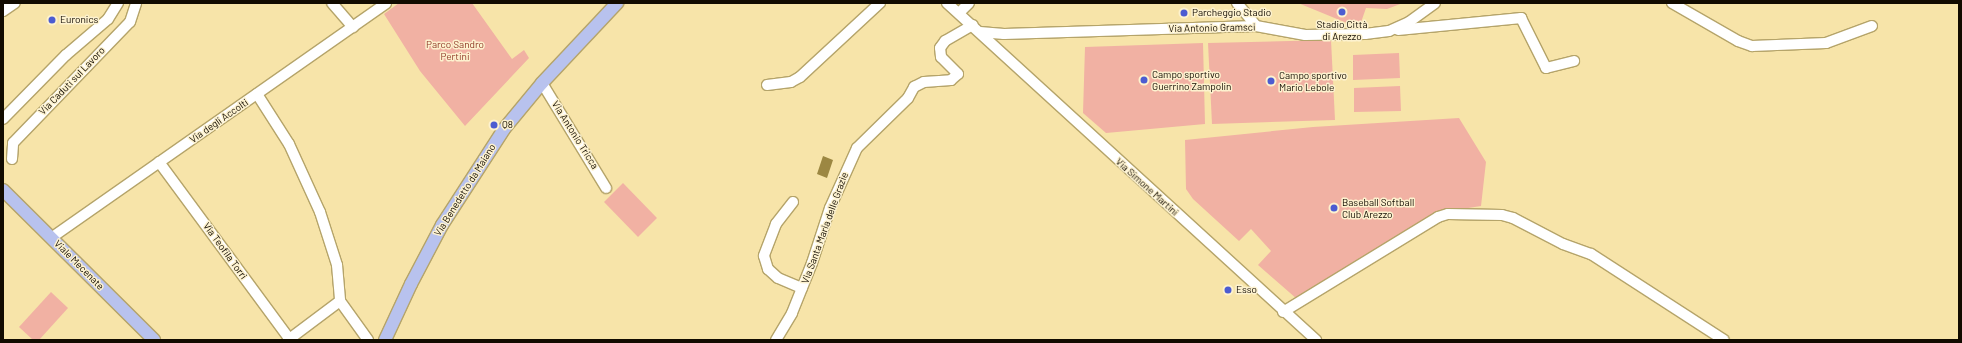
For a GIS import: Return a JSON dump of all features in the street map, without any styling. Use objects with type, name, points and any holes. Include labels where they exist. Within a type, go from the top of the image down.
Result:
[{"type":"main road","name":"Via Benedetto da Maiano","points":[[385,340],[410,284],[450,212],[504,129],[542,83],[617,3]]},
{"type":"main road","name":"Viale Mecenate","points":[[3,190],[154,340]]},
{"type":"street","points":[[3,11],[15,3]]},
{"type":"street","name":"Via Caduti sul Lavoro","points":[[3,119],[66,55],[108,19],[118,3]]},
{"type":"street","name":"Via Caduti sul Lavoro","points":[[12,159],[13,143],[130,22],[136,3]]},
{"type":"street","points":[[332,3],[353,27]]},
{"type":"street","name":"Via degli Accolti","points":[[51,238],[386,3]]},
{"type":"street","points":[[767,85],[791,82],[800,77],[880,3]]},
{"type":"street","name":"Via Simone Martini","points":[[947,3],[1283,312],[1316,340]]},
{"type":"street","points":[[959,13],[968,3]]},
{"type":"street","points":[[1237,3],[1256,26]]},
{"type":"street","name":"Via Antonio Gramsci","points":[[976,29],[1010,34],[1256,26],[1305,35],[1365,34],[1389,31],[1409,22],[1435,3]]},
{"type":"street","points":[[1672,3],[1738,41],[1752,46],[1826,43],[1872,26]]},
{"type":"street","points":[[1389,31],[1521,18],[1546,68],[1574,61]]},
{"type":"street","name":"Via Santa Maria delle Grazie","points":[[776,340],[792,313],[830,208],[857,148],[908,98],[914,87],[924,82],[951,80],[958,74],[941,57],[940,48],[945,40],[976,29]]},
{"type":"street","name":"Via Antonio Tricca","points":[[542,83],[606,188]]},
{"type":"street","points":[[257,94],[288,144],[320,212],[337,265],[340,301],[368,340]]},
{"type":"street","name":"Via Teofila Torri","points":[[159,162],[289,340]]},
{"type":"street","points":[[793,202],[776,224],[764,256],[768,269],[778,278],[802,288]]},
{"type":"street","points":[[1283,312],[1438,217],[1448,214],[1502,215],[1513,218],[1563,244],[1591,254],[1724,340]]},
{"type":"street","points":[[289,340],[340,301]]},
{"type":"green space","name":"Parco Sandro Pertini","points":[[399,3],[472,3],[512,59],[524,50],[529,58],[465,126],[420,71],[384,14]]},
{"type":"green space","name":"Stadio Città di Arezzo","points":[[1298,3],[1403,3],[1387,9],[1366,8],[1359,28]]},
{"type":"green space","name":"Campo sportivo Mario Lebole","points":[[1331,40],[1335,120],[1212,124],[1208,43]]},
{"type":"green space","name":"Campo sportivo Guerrino Zampolin","points":[[1203,43],[1205,124],[1106,133],[1083,113],[1085,47]]},
{"type":"green space","points":[[1399,53],[1400,78],[1353,80],[1353,55]]},
{"type":"green space","points":[[1400,86],[1401,111],[1354,112],[1354,88]]},
{"type":"green space","name":"Baseball Softball Club Arezzo","points":[[1459,118],[1486,162],[1481,206],[1449,211],[1297,299],[1258,265],[1271,251],[1251,229],[1239,241],[1193,199],[1186,189],[1185,140],[1313,127]]},
{"type":"green space","points":[[623,183],[657,218],[638,237],[604,202]]},
{"type":"green space","points":[[51,292],[68,308],[39,340],[33,340],[19,327]]},
{"type":"shaded area","points":[[823,156],[833,160],[827,178],[817,174]]},
{"type":"place","name":"Stadio Città di Arezzo","points":[[1342,12]]},
{"type":"place","name":"Parcheggio Stadio","points":[[1184,13]]},
{"type":"place","name":"Euronics","points":[[52,20]]},
{"type":"place","name":"Campo sportivo Guerrino Zampolin","points":[[1144,80]]},
{"type":"place","name":"Campo sportivo Mario Lebole","points":[[1271,81]]},
{"type":"place","name":"Q8","points":[[494,125]]},
{"type":"place","name":"Baseball Softball Club Arezzo","points":[[1334,208]]},
{"type":"place","name":"Esso","points":[[1228,290]]}]
